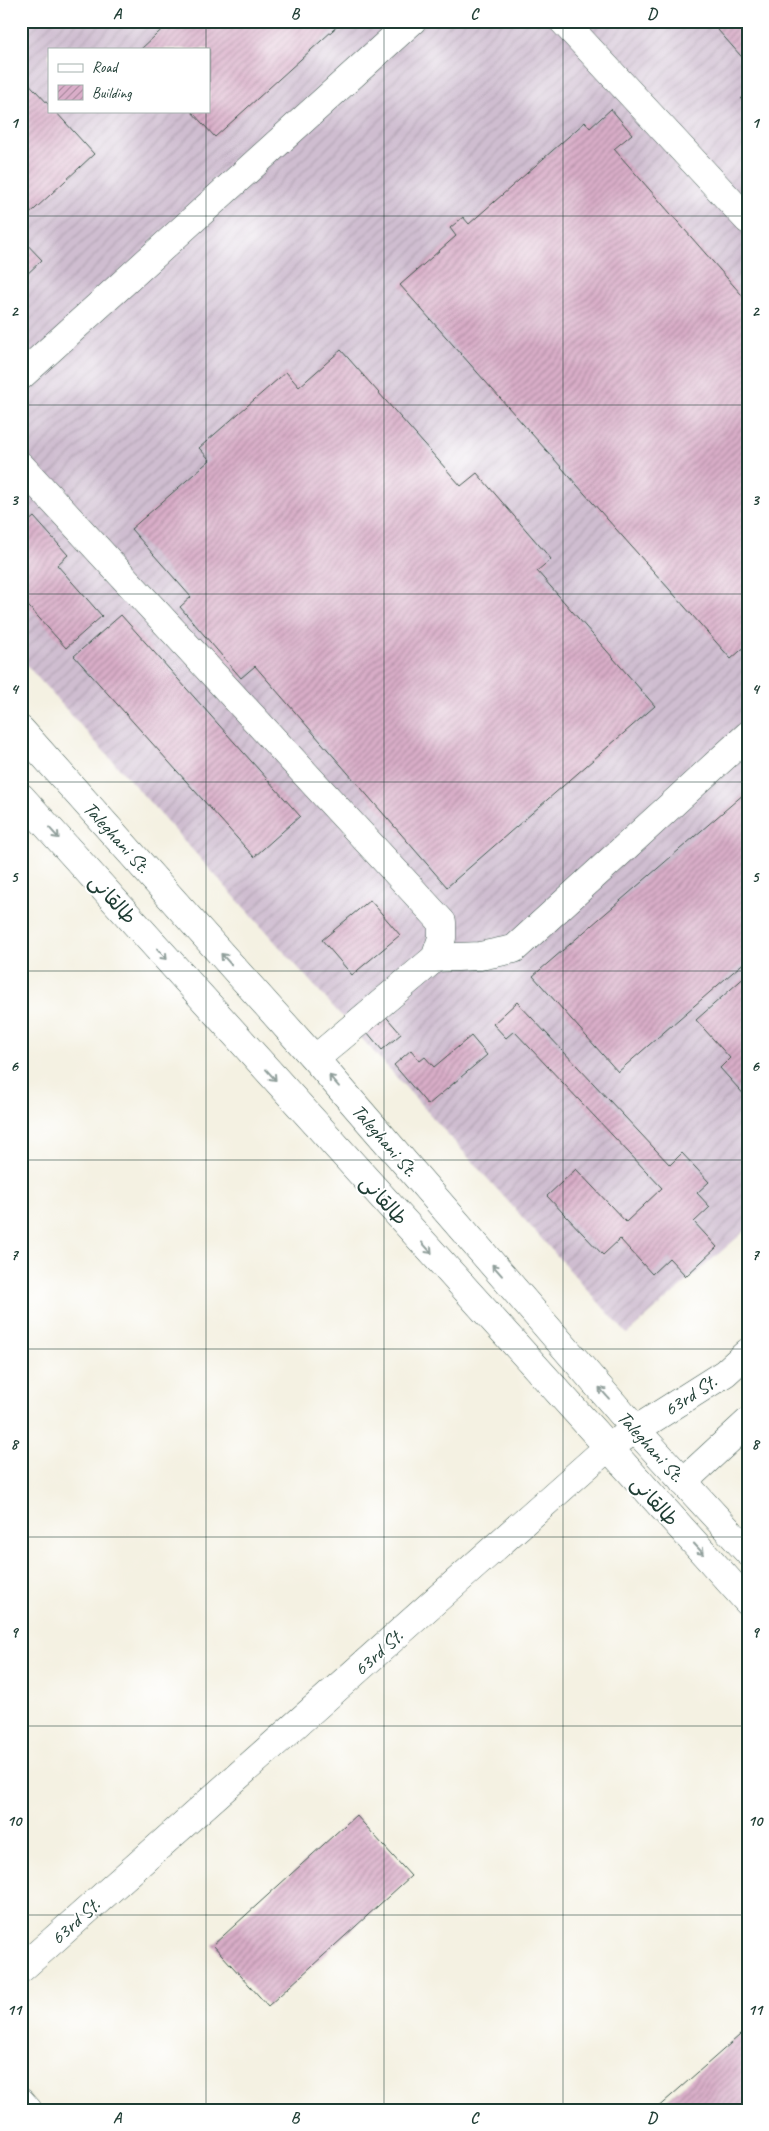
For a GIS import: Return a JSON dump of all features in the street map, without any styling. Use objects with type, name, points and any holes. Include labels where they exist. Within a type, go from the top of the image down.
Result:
[{"type":"street","points":[[21,376],[412,21]]},
{"type":"street","points":[[563,21],[748,220]]},
{"type":"street","points":[[21,466],[442,922],[442,938],[435,958],[315,1059]]},
{"type":"street","name":"Taleghani St.","points":[[21,730],[315,1059],[636,1430],[748,1552]]},
{"type":"street","points":[[435,958],[480,956],[514,950],[748,735]]},
{"type":"street","name":"طالقانی","points":[[21,797],[748,1602]]},
{"type":"street","name":"63rd St.","points":[[21,1969],[607,1448],[725,1373],[748,1352]]},
{"type":"street","points":[[683,1482],[748,1422]]},
{"type":"street","points":[[21,2102],[28,2110]]},
{"type":"shaded area","points":[[21,21],[748,21],[748,1228],[627,1334],[21,659]]},
{"type":"building","points":[[171,21],[343,21],[215,137],[192,112],[210,112],[210,48],[142,48]]},
{"type":"building","points":[[710,21],[748,21],[748,64]]},
{"type":"building","points":[[21,75],[48,104],[48,112],[56,112],[94,154],[21,222],[21,147],[25,143],[21,139]]},
{"type":"building","points":[[748,93],[748,107],[741,99]]},
{"type":"building","points":[[611,109],[632,134],[614,149],[748,302],[748,644],[731,659],[400,285],[456,236],[450,228],[463,217],[469,224],[585,122],[590,128]]},
{"type":"building","points":[[21,238],[42,260],[24,277],[21,274]]},
{"type":"building","points":[[341,350],[461,486],[477,473],[551,559],[537,571],[655,706],[447,887],[255,666],[241,678],[180,607],[191,597],[131,529],[210,460],[199,448],[286,372],[299,387]]},
{"type":"building","points":[[34,517],[68,555],[57,565],[102,616],[66,648],[21,598],[21,528]]},
{"type":"building","points":[[121,615],[300,816],[254,857],[74,656]]},
{"type":"building","points":[[745,793],[748,796],[748,959],[618,1072],[533,976]]},
{"type":"building","points":[[370,900],[400,935],[352,975],[322,940]]},
{"type":"building","points":[[748,974],[748,1099],[720,1068],[730,1058],[696,1020]]},
{"type":"building","points":[[517,1002],[670,1165],[682,1153],[709,1182],[697,1193],[710,1207],[694,1222],[717,1247],[686,1276],[669,1258],[652,1274],[620,1239],[603,1255],[547,1196],[576,1169],[626,1222],[662,1188],[514,1031],[506,1038],[493,1024]]},
{"type":"building","points":[[376,1005],[401,1034],[382,1050],[358,1021]]},
{"type":"building","points":[[471,1036],[487,1055],[428,1105],[394,1065],[411,1050],[420,1061],[425,1057],[434,1067]]},
{"type":"building","points":[[356,1815],[411,1876],[268,2006],[213,1945]]},
{"type":"building","points":[[748,2028],[748,2110],[655,2110]]}]
